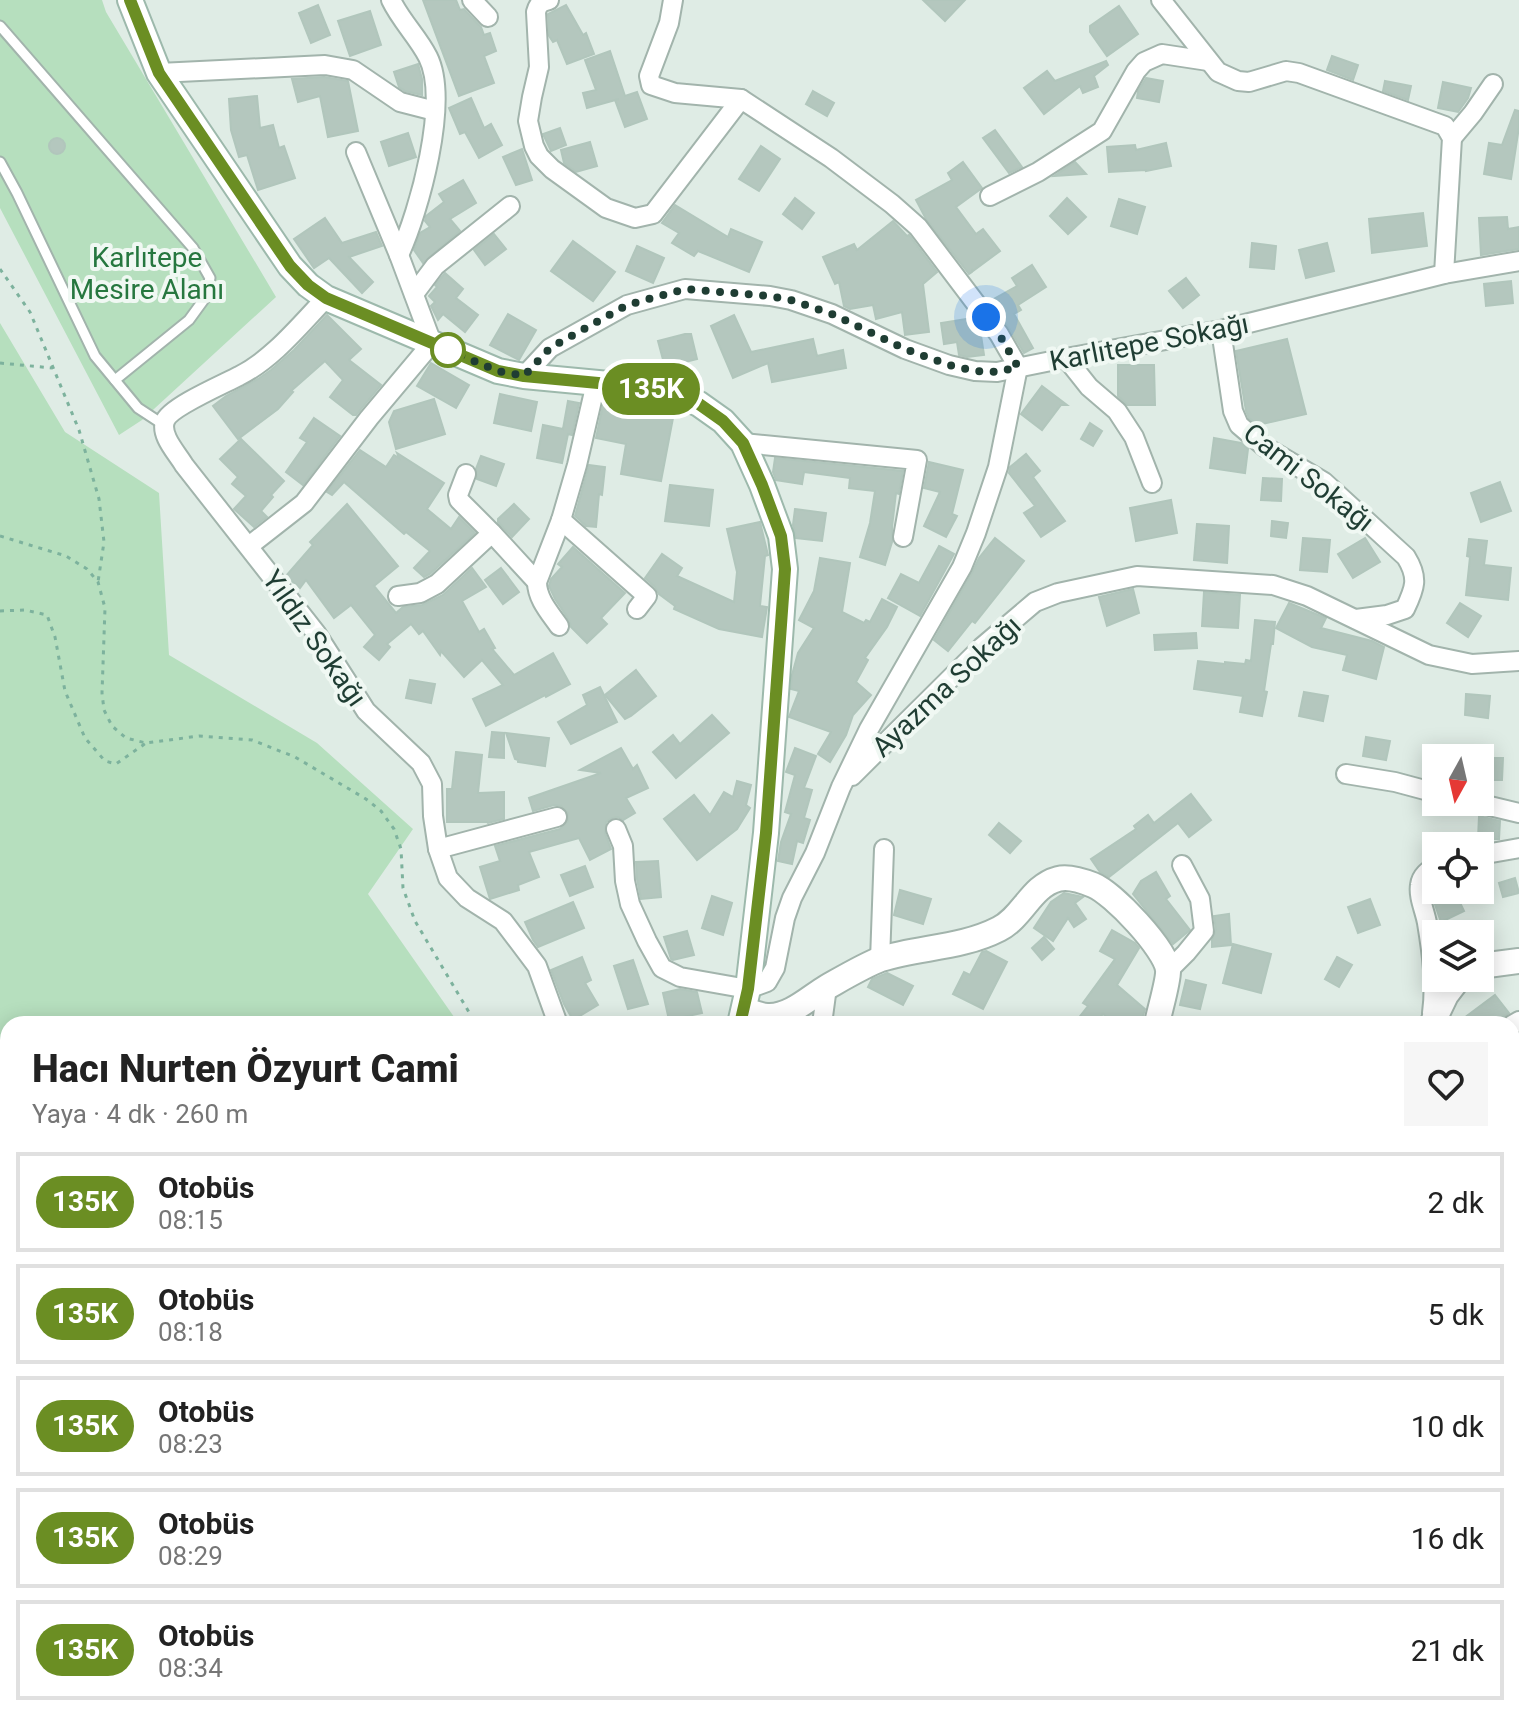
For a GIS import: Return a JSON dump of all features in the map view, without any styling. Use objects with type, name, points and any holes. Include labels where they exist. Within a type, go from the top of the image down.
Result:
[{"type":"main road","points":[[130,0],[159,73],[290,266],[308,285],[326,298],[498,371],[675,393],[699,404],[723,421],[743,443],[781,536],[785,569],[766,833],[744,1007],[768,1016],[784,1013],[880,960],[964,942],[1000,929],[1015,918],[1031,897],[1048,883],[1061,878],[1096,886],[1140,924],[1162,956],[1168,971],[1159,1016]]},
{"type":"main road","points":[[1494,964],[1519,961]]},
{"type":"main road","points":[[1435,1016],[1448,992]]},
{"type":"street","points":[[391,0],[429,58],[437,88],[429,160],[409,235],[399,255]]},
{"type":"street","points":[[472,0],[488,17]]},
{"type":"street","points":[[549,0],[541,2],[536,12],[539,67],[528,121],[534,146],[552,169],[606,208],[635,218],[653,214],[741,99]]},
{"type":"street","points":[[616,829],[623,846],[630,904],[662,968],[744,1007],[767,982],[775,968],[792,898],[869,729],[962,567],[998,467],[1018,367],[999,334],[918,227],[892,204],[831,158],[741,99],[675,93],[651,85],[649,76],[669,23],[673,0]]},
{"type":"street","points":[[1165,1],[1218,72],[1238,81],[1249,82],[1286,71],[1299,73],[1445,126],[1452,138],[1444,274]]},
{"type":"street","points":[[990,196],[1038,172],[1102,131],[1144,62],[1162,54],[1208,61]]},
{"type":"street","points":[[159,73],[325,65],[343,67],[353,70],[400,102],[435,111]]},
{"type":"street","points":[[1452,138],[1493,84]]},
{"type":"street","points":[[249,546],[304,503],[432,343],[356,152]]},
{"type":"street","points":[[414,294],[435,266],[510,206]]},
{"type":"street","name":"Karlıtepe Sokağı","points":[[524,376],[550,348],[627,305],[685,289],[791,300],[832,314],[905,349],[949,365],[997,372],[1221,330],[1444,274],[1519,261]]},
{"type":"street","points":[[164,425],[167,417],[191,400],[250,371],[326,298]]},
{"type":"street","name":"Cami Sokağı","points":[[1221,330],[1233,411],[1239,425],[1265,447],[1324,482],[1406,557],[1413,568],[1416,579],[1405,609],[1356,619]]},
{"type":"street","points":[[1066,358],[1089,387],[1117,411],[1126,424],[1152,483]]},
{"type":"street","points":[[559,626],[540,598],[537,582],[561,520],[596,383]]},
{"type":"street","name":"Yıldız Sokağı","points":[[164,425],[166,438],[184,465],[316,633],[366,711],[421,763],[432,784],[438,849],[448,878],[467,898],[503,921],[537,966],[555,1016]]},
{"type":"street","points":[[743,443],[917,460],[903,537]]},
{"type":"street","points":[[466,474],[459,500],[537,582]]},
{"type":"street","points":[[561,520],[647,596],[637,609]]},
{"type":"street","points":[[398,596],[420,593],[437,584],[492,533]]},
{"type":"street","name":"Ayazma Sokağı","points":[[841,787],[982,647],[1035,602],[1058,593],[1137,576],[1292,589],[1429,655],[1472,664],[1519,661]]},
{"type":"street","points":[[1346,774],[1422,789]]},
{"type":"street","points":[[1494,807],[1519,813]]},
{"type":"street","points":[[438,849],[557,817]]},
{"type":"street","points":[[1494,852],[1519,848]]},
{"type":"street","points":[[880,960],[884,849]]},
{"type":"street","points":[[1168,971],[1204,931],[1200,899],[1182,865]]},
{"type":"street","points":[[1422,878],[1419,888],[1422,900]]},
{"type":"street","points":[[1423,904],[1433,964],[1432,1016]]},
{"type":"street","points":[[823,1016],[827,987]]},
{"type":"lane","points":[[0,26],[193,248],[210,278],[205,298],[189,320],[115,380]]},
{"type":"lane","points":[[0,162],[95,356],[138,408],[164,425]]},
{"type":"path","points":[[0,269],[30,312],[79,430],[99,499],[104,542],[98,582],[105,608],[102,693],[104,710],[112,726],[126,738],[146,743],[199,736],[252,740],[295,757],[381,811],[394,829],[401,849],[403,888],[415,921],[471,1016]]},
{"type":"path","points":[[0,363],[52,368]]},
{"type":"path","points":[[0,536],[66,556],[87,569],[98,582]]},
{"type":"path","points":[[0,611],[25,610],[47,615],[55,637],[65,691],[85,738],[105,761],[116,764],[146,743]]},
{"type":"green space","name":"Karlıtepe Mesire Alanı","points":[[0,0],[102,0],[106,12],[276,297],[142,420],[119,435],[0,208]]},
{"type":"green space","points":[[0,323],[65,432],[159,493],[169,655],[317,743],[413,829],[368,894],[453,1016],[0,1016]]},
{"type":"building","points":[[423,0],[456,0],[460,10],[464,9],[481,27],[484,35],[490,33],[496,51],[484,56],[494,83],[459,96]]},
{"type":"building","points":[[923,0],[965,0],[945,21]]},
{"type":"building","points":[[318,5],[330,35],[311,43],[299,13]]},
{"type":"building","points":[[566,5],[583,35],[586,33],[594,54],[567,64],[557,40],[553,42],[549,36],[548,14]]},
{"type":"building","points":[[1119,6],[1138,34],[1107,56],[1090,32],[1090,26]]},
{"type":"building","points":[[370,11],[381,45],[350,56],[338,21]]},
{"type":"building","points":[[610,51],[625,96],[637,92],[647,119],[625,127],[615,100],[587,108],[583,93],[596,90],[585,60]]},
{"type":"building","points":[[1332,56],[1358,65],[1353,80],[1327,70]]},
{"type":"building","points":[[1106,61],[1108,65],[1094,76],[1098,87],[1083,93],[1080,86],[1044,114],[1024,88],[1047,71],[1055,81]]},
{"type":"building","points":[[418,64],[422,95],[399,87],[394,72]]},
{"type":"building","points":[[324,77],[348,81],[358,131],[328,137],[320,96],[298,102],[292,79]]},
{"type":"building","points":[[1146,78],[1163,81],[1159,102],[1137,98]]},
{"type":"building","points":[[1385,81],[1411,86],[1408,100],[1383,91]]},
{"type":"building","points":[[1443,82],[1471,88],[1458,112],[1438,108]]},
{"type":"building","points":[[813,91],[834,103],[827,116],[806,104]]},
{"type":"building","points":[[257,96],[260,128],[273,125],[279,148],[284,146],[295,178],[258,190],[247,155],[239,157],[231,130],[229,99]]},
{"type":"building","points":[[471,98],[484,128],[491,124],[502,145],[479,158],[465,132],[460,134],[449,108]]},
{"type":"building","points":[[1515,110],[1519,111],[1519,127],[1511,179],[1484,174],[1489,143],[1502,145]]},
{"type":"building","points":[[560,128],[566,145],[551,151],[543,134]]},
{"type":"building","points":[[995,130],[1022,167],[1009,173],[983,138]]},
{"type":"building","points":[[408,133],[416,157],[389,166],[381,142]]},
{"type":"building","points":[[57,138],[65,146],[57,154],[49,146]]},
{"type":"building","points":[[590,142],[597,166],[576,172],[564,163],[561,150]]},
{"type":"building","points":[[1166,143],[1171,166],[1146,171],[1109,172],[1107,147],[1135,145],[1136,150]]},
{"type":"building","points":[[761,146],[780,159],[759,191],[739,179]]},
{"type":"building","points":[[522,149],[532,180],[516,185],[503,157]]},
{"type":"building","points":[[963,162],[982,188],[956,207],[976,234],[983,229],[1000,251],[969,274],[926,219],[916,200],[952,180],[948,173]]},
{"type":"building","points":[[1075,162],[1086,174],[1054,176]]},
{"type":"building","points":[[463,180],[476,203],[450,219],[460,231],[423,263],[414,250],[420,233],[430,227],[425,221],[426,216],[444,202],[439,194]]},
{"type":"building","points":[[795,198],[814,213],[802,229],[783,214]]},
{"type":"building","points":[[1067,198],[1086,217],[1068,234],[1050,216]]},
{"type":"building","points":[[1119,199],[1145,207],[1137,234],[1111,226]]},
{"type":"building","points":[[675,205],[728,237],[731,229],[762,242],[749,272],[698,251],[694,256],[672,243],[679,233],[662,223]]},
{"type":"building","points":[[1423,213],[1427,246],[1372,253],[1369,219]]},
{"type":"building","points":[[1507,217],[1508,229],[1519,227],[1519,249],[1481,255],[1479,218]]},
{"type":"building","points":[[325,218],[342,243],[376,232],[382,246],[349,257],[373,282],[362,293],[329,258],[314,268],[294,239]]},
{"type":"building","points":[[893,221],[909,235],[937,272],[923,284],[929,332],[905,335],[902,312],[876,319],[873,305],[850,309],[844,306],[839,282],[835,284],[823,257],[854,244],[857,250]]},
{"type":"building","points":[[494,234],[506,249],[485,265],[474,250]]},
{"type":"building","points":[[573,241],[615,272],[593,301],[551,271]]},
{"type":"building","points":[[1252,243],[1276,246],[1274,269],[1250,267]]},
{"type":"building","points":[[1327,243],[1334,271],[1306,278],[1299,250]]},
{"type":"building","points":[[637,246],[664,258],[653,283],[626,271]]},
{"type":"building","points":[[1032,265],[1046,287],[1018,305],[1021,310],[1014,314],[1033,348],[1024,353],[990,301],[1017,286],[1012,278]]},
{"type":"building","points":[[445,273],[463,289],[456,298],[478,315],[465,332],[443,314],[438,320],[431,306],[435,302],[429,296]]},
{"type":"building","points":[[1186,278],[1199,295],[1183,308],[1169,291]]},
{"type":"building","points":[[1511,281],[1513,303],[1486,306],[1484,284]]},
{"type":"building","points":[[508,314],[536,330],[519,360],[490,345]]},
{"type":"building","points":[[327,315],[361,349],[349,360],[381,385],[353,415],[330,397],[343,380],[325,361],[291,391],[278,409],[238,439],[213,406],[271,370]]},
{"type":"building","points":[[734,315],[751,352],[813,339],[817,356],[843,350],[846,368],[772,382],[768,363],[733,378],[711,326]]},
{"type":"building","points":[[972,318],[980,329],[984,355],[967,357],[959,355],[957,342],[944,344],[941,323]]},
{"type":"building","points":[[691,334],[697,359],[665,367],[658,341]]},
{"type":"building","points":[[1287,339],[1306,414],[1258,425],[1246,411],[1236,351]]},
{"type":"building","points":[[431,363],[469,385],[456,408],[417,386]]},
{"type":"building","points":[[1118,365],[1154,365],[1155,405],[1127,405],[1118,396]]},
{"type":"building","points":[[1042,386],[1067,405],[1061,405],[1042,430],[1021,414]]},
{"type":"building","points":[[500,394],[537,402],[531,431],[494,423]]},
{"type":"building","points":[[434,399],[445,434],[396,449],[389,422],[394,411]]},
{"type":"building","points":[[604,400],[617,402],[616,408],[673,418],[661,481],[621,474],[626,444],[596,438]]},
{"type":"building","points":[[568,401],[579,403],[562,463],[537,458],[543,425],[563,429]]},
{"type":"building","points":[[314,418],[340,436],[303,485],[286,472],[307,442],[300,438]]},
{"type":"building","points":[[1090,423],[1102,431],[1093,446],[1081,439]]},
{"type":"building","points":[[1214,438],[1241,443],[1248,449],[1245,473],[1210,468]]},
{"type":"building","points":[[241,439],[284,481],[261,511],[267,517],[254,527],[234,509],[246,496],[232,484],[238,477],[220,459]]},
{"type":"building","points":[[360,450],[386,467],[394,455],[399,458],[397,453],[444,483],[427,509],[451,529],[459,517],[475,533],[430,574],[424,577],[414,568],[430,551],[406,532],[404,534],[344,482],[332,495],[327,492]]},
{"type":"building","points":[[1026,454],[1040,471],[1033,477],[1065,521],[1041,537],[1024,513],[1035,506],[1009,473],[1010,467]]},
{"type":"building","points":[[481,456],[504,464],[496,486],[477,479],[476,469]]},
{"type":"building","points":[[775,458],[903,471],[899,494],[896,493],[892,542],[885,565],[860,557],[875,491],[849,488],[850,478],[804,472],[802,484],[776,480],[773,472]]},
{"type":"building","points":[[929,462],[963,470],[952,514],[957,516],[946,537],[924,526],[940,492],[924,488]]},
{"type":"building","points":[[589,465],[605,467],[596,527],[586,526],[575,516]]},
{"type":"building","points":[[1263,478],[1282,479],[1281,501],[1261,500]]},
{"type":"building","points":[[1500,482],[1511,511],[1481,522],[1471,493]]},
{"type":"building","points":[[670,485],[713,490],[709,526],[665,521]]},
{"type":"building","points":[[1171,500],[1177,533],[1136,541],[1130,508]]},
{"type":"building","points":[[347,504],[398,566],[374,586],[396,613],[403,607],[422,605],[443,595],[472,568],[486,587],[462,601],[479,632],[484,629],[495,648],[492,649],[514,675],[553,653],[570,684],[486,726],[473,699],[503,685],[482,660],[464,677],[441,651],[440,655],[423,631],[419,634],[411,624],[387,644],[390,647],[379,660],[364,647],[375,635],[351,605],[334,618],[306,580],[300,588],[286,576],[313,545],[310,542]]},
{"type":"building","points":[[514,504],[529,519],[512,537],[498,519]]},
{"type":"building","points":[[795,509],[826,513],[822,541],[796,538],[793,525]]},
{"type":"building","points":[[1272,521],[1288,523],[1286,538],[1271,536]]},
{"type":"building","points":[[760,522],[768,555],[765,556],[760,606],[767,607],[762,637],[719,629],[674,609],[675,606],[645,578],[662,554],[682,568],[677,576],[734,602],[737,572],[727,529]]},
{"type":"building","points":[[1197,524],[1229,526],[1227,563],[1194,560]]},
{"type":"building","points":[[995,538],[1024,561],[975,623],[972,621],[948,651],[934,640],[979,558]]},
{"type":"building","points":[[1303,538],[1330,540],[1327,572],[1300,570]]},
{"type":"building","points":[[1365,538],[1380,562],[1353,578],[1338,554]]},
{"type":"building","points":[[1469,539],[1487,541],[1484,565],[1511,568],[1508,600],[1466,595]]},
{"type":"building","points":[[939,546],[954,554],[920,616],[888,598],[901,574],[919,583]]},
{"type":"building","points":[[573,547],[625,593],[601,618],[607,624],[587,643],[571,627],[549,586],[562,567],[558,564]]},
{"type":"building","points":[[820,558],[850,563],[842,612],[864,623],[866,620],[870,622],[882,599],[897,607],[865,658],[868,660],[856,682],[871,695],[853,715],[846,735],[830,762],[818,754],[831,732],[789,717],[799,691],[791,689],[798,653],[814,628],[799,620],[814,591]]},
{"type":"building","points":[[501,568],[519,592],[503,604],[485,580]]},
{"type":"building","points":[[1133,589],[1139,613],[1107,626],[1099,597]]},
{"type":"building","points":[[1204,592],[1240,595],[1238,628],[1202,626]]},
{"type":"building","points":[[1289,603],[1326,618],[1321,628],[1384,647],[1376,679],[1343,670],[1347,655],[1312,647],[1276,628]]},
{"type":"building","points":[[1460,603],[1481,616],[1468,637],[1447,623]]},
{"type":"building","points":[[1255,620],[1275,622],[1262,716],[1240,712],[1243,696],[1194,689],[1198,661],[1245,664],[1246,660],[1251,661]]},
{"type":"building","points":[[1196,633],[1197,648],[1155,650],[1154,635]]},
{"type":"building","points":[[636,670],[656,696],[625,719],[605,695]]},
{"type":"building","points":[[410,680],[435,684],[431,703],[406,698]]},
{"type":"building","points":[[600,687],[617,722],[571,744],[558,722],[587,705],[583,695]]},
{"type":"building","points":[[1304,692],[1328,696],[1323,721],[1299,716]]},
{"type":"building","points":[[1466,694],[1490,696],[1488,718],[1465,715]]},
{"type":"building","points":[[712,715],[729,733],[676,778],[653,752],[673,735],[680,744]]},
{"type":"building","points":[[492,732],[504,733],[504,758],[489,757]]},
{"type":"building","points":[[506,733],[549,738],[545,766],[518,762]]},
{"type":"building","points":[[1366,737],[1390,741],[1386,760],[1363,756]]},
{"type":"building","points":[[621,748],[633,769],[637,765],[648,788],[626,798],[635,813],[623,820],[618,817],[606,822],[605,833],[611,849],[590,860],[579,838],[529,852],[539,877],[518,885],[519,890],[490,899],[480,867],[500,861],[495,846],[560,829],[568,821],[568,813],[561,806],[533,811],[529,798],[601,773],[580,770]]},
{"type":"building","points":[[795,748],[816,756],[804,788],[812,790],[804,818],[810,820],[803,843],[797,841],[792,864],[778,861],[791,814],[785,812],[795,775],[786,772]]},
{"type":"building","points":[[456,752],[482,755],[478,793],[504,792],[504,819],[488,823],[447,822],[447,789],[452,789]]},
{"type":"building","points":[[1494,758],[1503,758],[1502,780],[1494,780]]},
{"type":"building","points":[[737,781],[751,785],[746,805],[750,808],[737,829],[697,860],[664,819],[694,795],[710,815],[724,792],[733,797]]},
{"type":"building","points":[[1191,794],[1211,820],[1189,837],[1178,823],[1109,877],[1100,872],[1091,859],[1136,829],[1134,826],[1148,815],[1154,823]]},
{"type":"building","points":[[1479,816],[1500,821],[1499,839],[1494,839],[1494,832],[1478,832]]},
{"type":"building","points":[[999,823],[1021,841],[1010,853],[989,835]]},
{"type":"building","points":[[658,861],[661,897],[641,899],[636,862]]},
{"type":"building","points":[[585,866],[593,887],[570,896],[561,875]]},
{"type":"building","points":[[1156,872],[1170,896],[1166,899],[1190,930],[1173,944],[1133,894],[1141,881]]},
{"type":"building","points":[[1515,878],[1519,893],[1503,897],[1499,883]]},
{"type":"building","points":[[900,890],[931,899],[923,924],[894,915]]},
{"type":"building","points":[[1064,893],[1083,897],[1075,903],[1086,919],[1074,927],[1068,918],[1053,941],[1034,928],[1051,902]]},
{"type":"building","points":[[712,896],[732,903],[723,935],[702,928]]},
{"type":"building","points":[[1370,899],[1380,925],[1358,933],[1348,907]]},
{"type":"building","points":[[573,902],[584,928],[538,947],[525,922]]},
{"type":"building","points":[[1435,904],[1461,904],[1464,911],[1440,920]]},
{"type":"building","points":[[1229,914],[1231,945],[1212,947],[1216,930],[1214,916]]},
{"type":"building","points":[[1112,930],[1139,948],[1117,985],[1145,1009],[1143,1016],[1080,1016],[1088,1006],[1083,1003],[1115,959],[1100,951]]},
{"type":"building","points":[[687,931],[694,955],[671,959],[664,937]]},
{"type":"building","points":[[1044,937],[1054,949],[1042,960],[1032,948]]},
{"type":"building","points":[[1233,944],[1271,954],[1261,993],[1223,983]]},
{"type":"building","points":[[986,951],[1007,962],[983,1009],[953,994],[964,972],[970,975],[982,952]]},
{"type":"building","points":[[582,957],[591,980],[585,983],[598,1005],[580,1016],[571,1016],[551,970]]},
{"type":"building","points":[[1337,957],[1352,965],[1339,987],[1325,979]]},
{"type":"building","points":[[633,960],[648,1004],[628,1009],[614,966]]},
{"type":"building","points":[[887,973],[913,986],[903,1005],[868,987],[872,979]]},
{"type":"building","points":[[1186,980],[1206,985],[1200,1009],[1180,1005]]},
{"type":"building","points":[[680,989],[697,992],[702,1013],[668,1016],[663,993]]},
{"type":"building","points":[[1495,995],[1509,1013],[1505,1016],[1467,1016]]},
{"type":"bus line","name":"135K","points":[[130,0],[159,73],[290,266],[308,285],[326,298],[498,371],[675,393],[699,404],[723,421],[743,443],[781,536],[785,569],[766,833],[743,1016]]},
{"type":"route","points":[[448,350],[498,371],[524,376],[550,348],[627,305],[685,289],[791,300],[832,314],[905,349],[949,365],[997,372],[1018,367],[986,317]]}]
